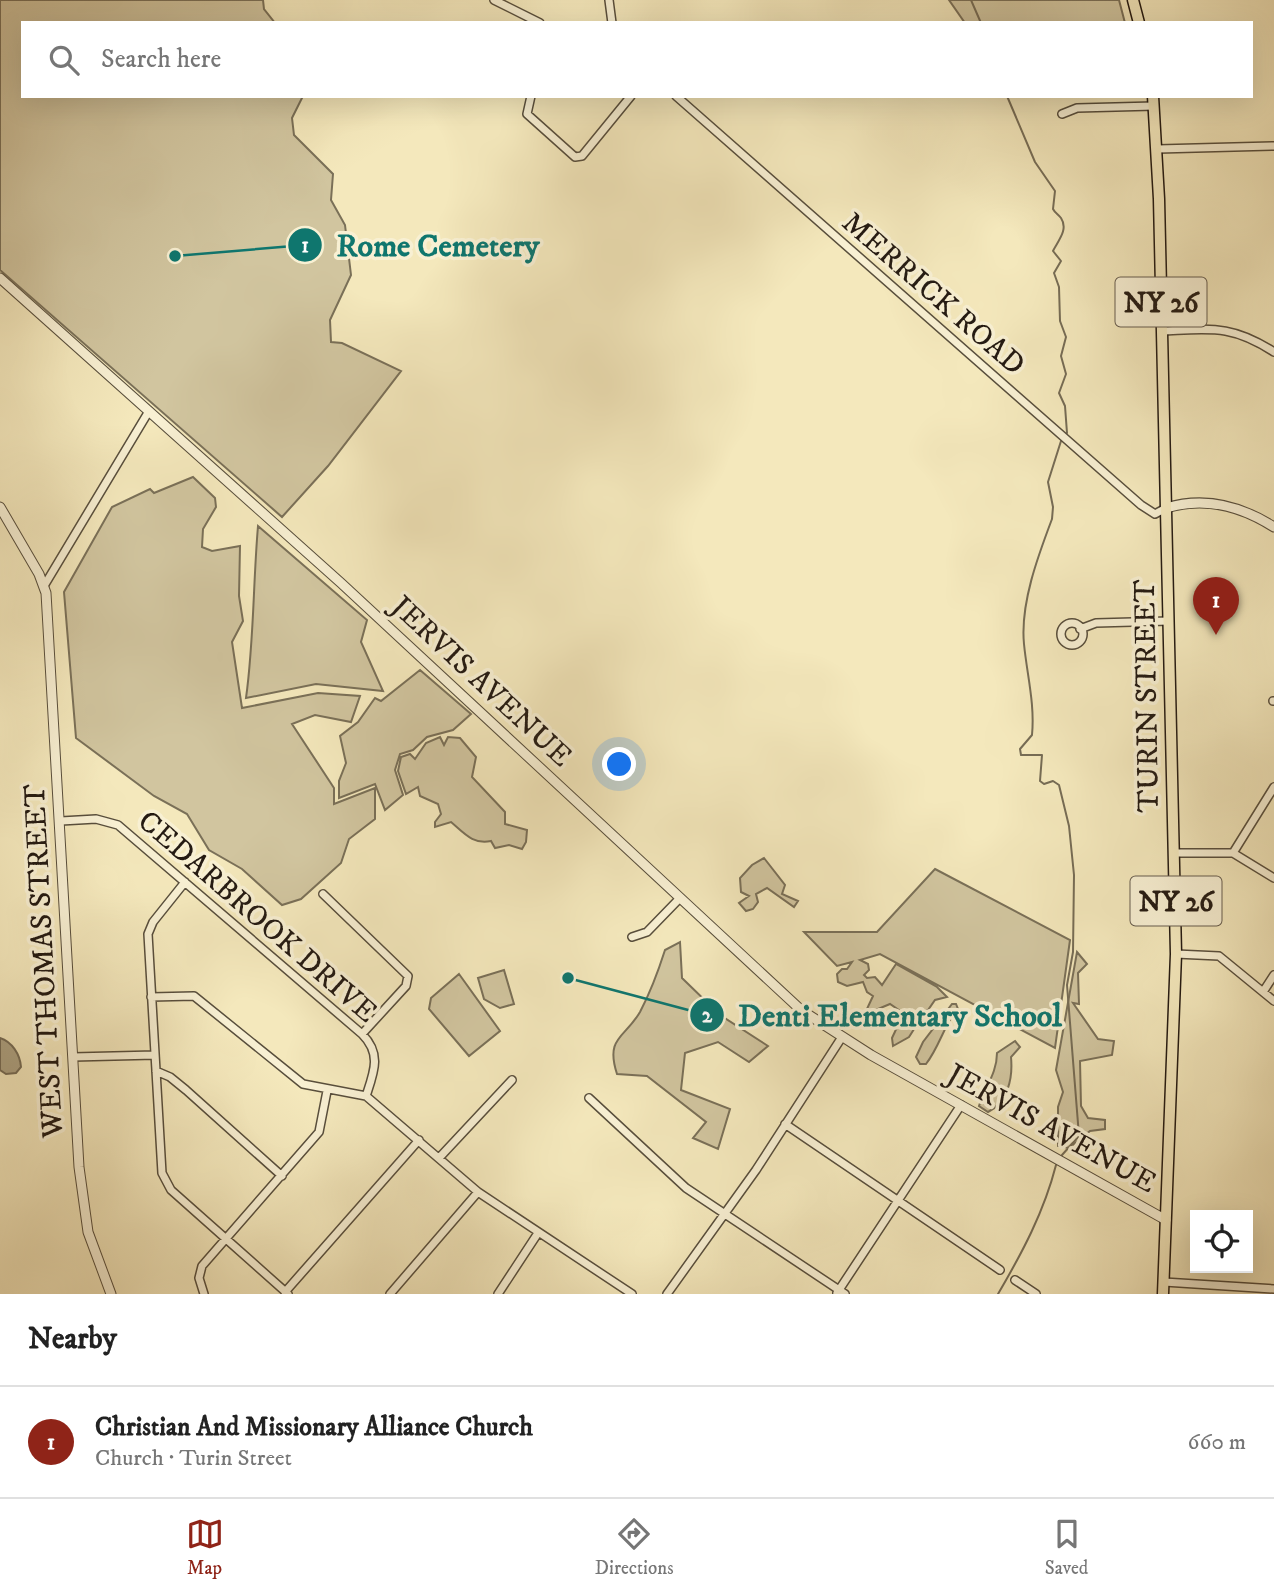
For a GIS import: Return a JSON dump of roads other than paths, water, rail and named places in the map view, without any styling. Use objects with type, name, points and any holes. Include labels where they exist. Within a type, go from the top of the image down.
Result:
[{"type":"main road","points":[[1133,0],[1138,21]]},
{"type":"main road","name":"TURIN STREET","points":[[1154,101],[1176,954],[1163,1288]]},
{"type":"street","points":[[494,0],[536,21]]},
{"type":"street","points":[[609,0],[612,21]]},
{"type":"street","points":[[531,98],[527,114],[575,157],[582,156],[629,98]]},
{"type":"street","name":"MERRICK ROAD","points":[[678,98],[1141,505],[1155,514],[1166,508]]},
{"type":"street","points":[[1062,114],[1077,108],[1154,101]]},
{"type":"street","points":[[1157,149],[1274,146]]},
{"type":"street","name":"JERVIS AVENUE","points":[[0,278],[341,583],[801,1010],[842,1037],[1166,1220]]},
{"type":"street","points":[[1162,331],[1225,329],[1253,338],[1274,352]]},
{"type":"street","points":[[44,586],[149,411]]},
{"type":"street","points":[[1166,508],[1178,505],[1225,504],[1242,509],[1274,527]]},
{"type":"street","name":"WEST THOMAS STREET","points":[[0,507],[44,586],[50,623],[84,1213],[111,1294]]},
{"type":"street","points":[[1080,629],[1096,623],[1169,621]]},
{"type":"street","points":[[1233,853],[1274,787]]},
{"type":"street","name":"CEDARBROOK DRIVE","points":[[61,821],[110,821],[362,1034],[375,1052],[374,1069],[366,1096]]},
{"type":"street","points":[[1175,853],[1233,853],[1274,878]]},
{"type":"street","points":[[185,882],[153,922],[148,934],[162,1173],[166,1183],[287,1293],[419,1140]]},
{"type":"street","points":[[323,894],[408,976],[406,986],[362,1034]]},
{"type":"street","points":[[632,937],[647,932],[680,898]]},
{"type":"street","points":[[1176,954],[1219,956],[1274,1001]]},
{"type":"street","points":[[1263,992],[1274,975]]},
{"type":"street","points":[[151,997],[187,995],[203,1001],[296,1080],[327,1091],[366,1096],[478,1192],[632,1294]]},
{"type":"street","points":[[667,1294],[842,1037]]},
{"type":"street","points":[[73,1058],[155,1055]]},
{"type":"street","points":[[156,1071],[178,1083],[282,1176]]},
{"type":"street","points":[[439,1158],[512,1080]]},
{"type":"street","points":[[204,1294],[200,1272],[319,1132],[327,1091]]},
{"type":"street","points":[[589,1098],[686,1188],[840,1293],[961,1105]]},
{"type":"street","points":[[785,1124],[1000,1270]]},
{"type":"street","points":[[390,1294],[478,1192]]},
{"type":"street","points":[[498,1294],[538,1233]]},
{"type":"street","points":[[1015,1280],[1036,1294]]},
{"type":"street","points":[[1163,1288],[1274,1289]]},
{"type":"waterway","points":[[971,0],[980,21]]},
{"type":"waterway","points":[[1008,98],[1035,162],[1055,191],[1053,209],[1061,218],[1064,227],[1053,251],[1061,261],[1054,273],[1059,287],[1060,321],[1066,337],[1061,356],[1066,374],[1059,393],[1065,406],[1067,433]]},
{"type":"waterway","points":[[1061,441],[1048,482],[1053,507],[1052,519],[1027,597],[1023,629],[1033,723],[1032,735],[1020,749],[1021,755],[1042,755],[1040,781],[1044,784],[1053,781],[1059,785],[1069,826],[1074,875],[1073,952],[1067,985],[1079,1136],[1062,1155]]},
{"type":"waterway","points":[[998,1294],[1032,1232],[1056,1165]]},
{"type":"place","name":"Rome Cemetery","points":[[175,256]]},
{"type":"place","name":"Christian And Missionary Alliance Church","points":[[1216,635]]},
{"type":"place","name":"Denti Elementary School","points":[[568,978]]}]
